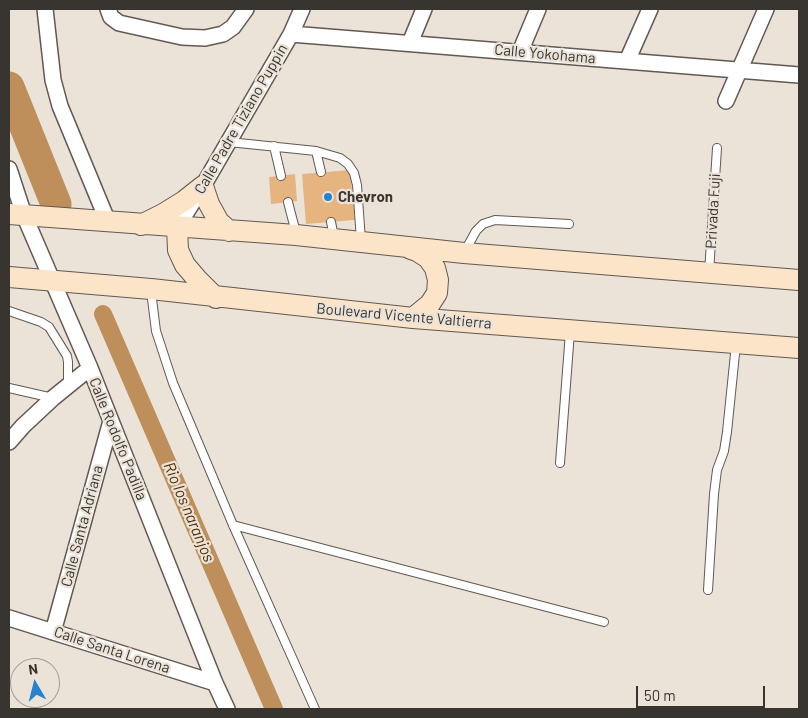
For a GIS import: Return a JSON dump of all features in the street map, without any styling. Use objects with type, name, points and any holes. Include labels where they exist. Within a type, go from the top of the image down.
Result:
[{"type":"main road","points":[[141,225],[184,201],[203,186],[209,204],[219,222],[230,231]]},
{"type":"main road","points":[[16,215],[296,235],[333,231],[361,242],[405,247],[799,280]]},
{"type":"main road","points":[[177,227],[178,250],[185,264],[216,298]]},
{"type":"main road","points":[[405,247],[417,251],[428,258],[436,268],[438,280],[436,293],[430,304],[413,318]]},
{"type":"main road","name":"Boulevard Vicente Valtierra","points":[[9,277],[150,289],[216,298],[413,318],[570,332],[799,348]]},
{"type":"street","points":[[45,9],[53,80],[60,106],[108,222]]},
{"type":"street","points":[[108,9],[118,23],[182,37],[205,38],[223,34],[233,27],[246,9]]},
{"type":"street","points":[[410,43],[424,9]]},
{"type":"street","points":[[520,52],[538,9]]},
{"type":"street","points":[[627,61],[650,9]]},
{"type":"street","points":[[726,101],[766,9]]},
{"type":"street","name":"Calle Padre Tiziano Puppin","points":[[177,227],[229,142],[291,34],[296,10]]},
{"type":"street","name":"Calle Yokohama","points":[[291,34],[799,75]]},
{"type":"street","name":"Calle Rodolfo Padilla","points":[[9,169],[16,215],[52,282],[90,368],[214,683],[227,709]]},
{"type":"street","points":[[9,442],[53,398],[90,368]]},
{"type":"street","name":"Calle Santa Adriana","points":[[53,632],[111,421]]},
{"type":"street","name":"Calle Santa Lorena","points":[[9,618],[214,683]]},
{"type":"lane","points":[[229,142],[316,151],[340,158],[348,164],[354,173],[357,185],[361,242]]},
{"type":"lane","points":[[274,146],[281,176]]},
{"type":"lane","name":"Privada Fuji","points":[[709,272],[716,148]]},
{"type":"lane","points":[[316,151],[321,172]]},
{"type":"lane","points":[[288,202],[296,235]]},
{"type":"lane","points":[[464,253],[476,231],[483,224],[495,220],[569,224]]},
{"type":"lane","points":[[150,289],[156,331],[173,383],[233,526],[315,709]]},
{"type":"lane","points":[[9,311],[41,322],[49,327],[67,356],[68,386]]},
{"type":"lane","points":[[560,463],[570,332]]},
{"type":"lane","points":[[708,590],[714,494],[717,470],[724,451],[727,432],[736,344]]},
{"type":"lane","points":[[9,388],[53,398]]},
{"type":"lane","points":[[233,526],[604,622]]},
{"type":"building","name":"Chevron","points":[[350,170],[355,220],[306,224],[302,174]]},
{"type":"building","name":"Chevron","points":[[295,174],[297,201],[271,204],[269,177]]},
{"type":"waterway","points":[[9,87],[56,204]]},
{"type":"waterway","name":"Rio los naranjos","points":[[103,314],[274,709]]},
{"type":"place","name":"Chevron","points":[[328,197]]}]
